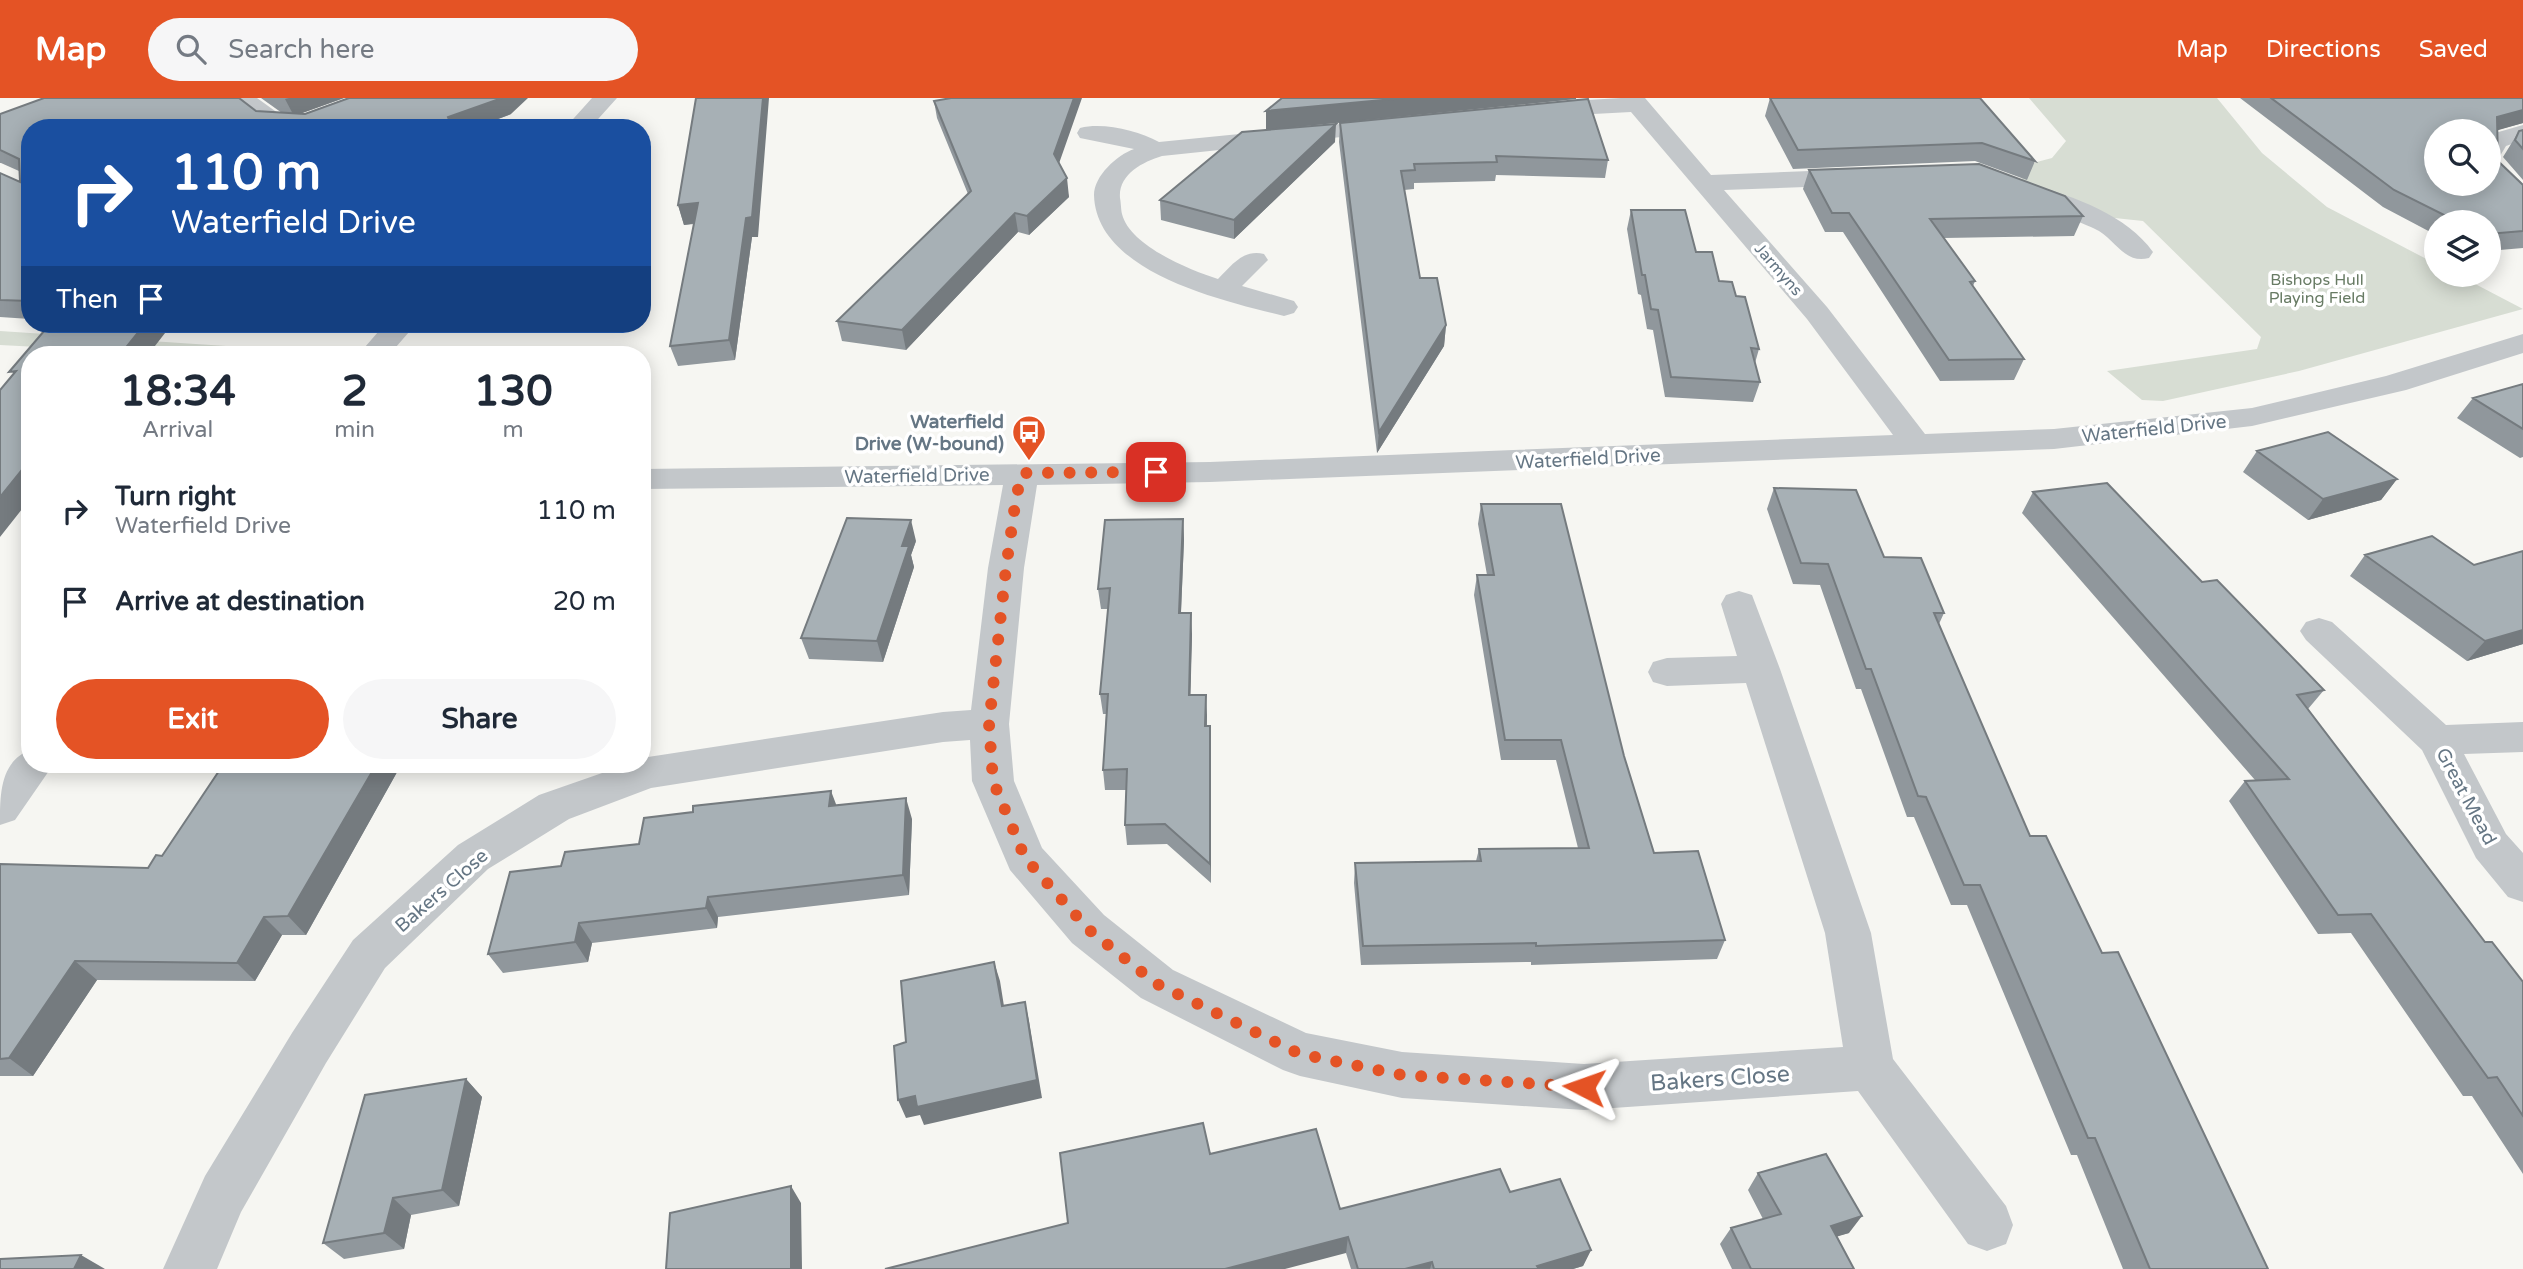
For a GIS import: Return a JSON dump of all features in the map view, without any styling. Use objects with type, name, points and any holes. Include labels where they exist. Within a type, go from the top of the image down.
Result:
[{"type":"street","points":[[242,98],[271,119]]},
{"type":"street","points":[[585,119],[604,98]]},
{"type":"street","points":[[1510,112],[1635,102]]},
{"type":"street","name":"Jarmyns","points":[[1635,102],[1817,313],[1917,445]]},
{"type":"street","points":[[1284,307],[1222,290],[1168,269],[1133,248],[1111,223],[1105,204],[1108,187],[1120,170],[1139,155],[1172,145],[1256,140],[1415,123]]},
{"type":"street","points":[[2501,139],[2523,132]]},
{"type":"street","points":[[1089,133],[1136,140],[1155,150]]},
{"type":"street","points":[[1705,183],[1878,176]]},
{"type":"street","points":[[2501,176],[2504,180]]},
{"type":"street","points":[[2009,185],[2092,217],[2110,227],[2139,253]]},
{"type":"street","points":[[1222,290],[1254,260]]},
{"type":"street","points":[[381,346],[393,333]]},
{"type":"street","name":"Waterfield Drive","points":[[651,479],[1210,472],[2054,439],[2252,417],[2514,352]]},
{"type":"street","name":"Bakers Close","points":[[1022,473],[1006,568],[989,724],[993,781],[1025,858],[1088,929],[1157,984],[1300,1054],[1402,1075],[1584,1087],[1870,1068]]},
{"type":"street","points":[[1739,604],[1849,933],[1870,1068],[1987,1225]]},
{"type":"street","name":"Great Mead","points":[[2319,631],[2437,740],[2491,846],[2523,884]]},
{"type":"street","points":[[1667,672],[1761,669]]},
{"type":"street","name":"Bakers Close","points":[[651,773],[943,727],[989,724]]},
{"type":"street","name":"Great Mead","points":[[2437,740],[2523,737]]},
{"type":"street","points":[[0,808],[27,773]]},
{"type":"street","name":"Bakers Close","points":[[190,1269],[223,1195],[309,1048],[369,954],[473,857],[554,807],[648,773]]},
{"type":"green space","name":"Bishops Hull Playing Field","points":[[2029,98],[2217,98],[2262,153],[2327,207],[2424,258],[2424,287],[2481,287],[2523,309],[2299,371],[2163,401],[2142,400],[2107,371],[2257,349],[2261,337],[2143,221],[2105,217],[2023,180],[2014,168],[2052,158],[2066,141]]},
{"type":"green space","points":[[0,331],[226,346],[21,346],[0,345]]},
{"type":"building","points":[[44,98],[239,98],[256,111],[305,114],[349,98],[502,98],[448,117],[449,119],[21,119],[21,301],[0,300],[0,173],[20,182],[19,159],[0,150],[0,114]]},
{"type":"building","points":[[696,98],[763,98],[752,217],[746,218],[729,340],[670,346],[698,203],[678,205]]},
{"type":"building","points":[[951,98],[1074,98],[1054,154],[1067,178],[1027,216],[1015,213],[902,330],[837,321],[971,191],[934,101]]},
{"type":"building","points":[[1282,98],[1404,98],[1266,111]]},
{"type":"building","points":[[1770,98],[1980,98],[2035,161],[1982,143],[1798,150]]},
{"type":"building","points":[[2271,98],[2523,98],[2523,110],[2497,119],[2424,119],[2424,196],[2501,196],[2501,164],[2523,185],[2523,231],[2501,233],[2501,210],[2434,210],[2394,190]]},
{"type":"building","points":[[1588,99],[1608,160],[1496,156],[1497,162],[1414,164],[1415,170],[1401,171],[1420,278],[1437,278],[1446,325],[1379,432],[1340,123]]},
{"type":"building","points":[[1336,124],[1234,220],[1160,200],[1242,132]]},
{"type":"building","points":[[2523,130],[2523,149],[2515,140],[2519,131]]},
{"type":"building","points":[[1979,164],[2065,196],[2083,216],[1930,219],[1975,281],[1970,282],[2024,359],[1949,360],[1849,213],[1832,213],[1809,170]]},
{"type":"building","points":[[1631,210],[1685,210],[1696,252],[1712,252],[1719,281],[1732,282],[1736,296],[1745,297],[1759,349],[1751,348],[1760,382],[1671,377],[1658,310],[1651,309],[1645,275],[1642,275]]},
{"type":"building","points":[[42,333],[138,333],[127,346],[31,346]]},
{"type":"building","points":[[21,358],[21,471],[0,497],[0,390],[16,371],[9,372]]},
{"type":"building","points":[[2523,384],[2523,429],[2473,398]]},
{"type":"building","points":[[2328,432],[2397,479],[2323,499],[2257,451]]},
{"type":"building","points":[[2107,483],[2202,582],[2217,580],[2324,690],[2297,695],[2485,942],[2492,942],[2523,982],[2523,1116],[2497,1077],[2488,1078],[2371,914],[2338,915],[2245,781],[2289,779],[2033,492]]},
{"type":"building","points":[[1774,488],[1856,490],[1884,557],[1921,558],[1944,613],[1934,613],[2030,836],[2046,836],[2102,953],[2118,952],[2268,1269],[2150,1269],[2095,1138],[2088,1138],[1980,885],[1964,885],[1926,797],[1918,796],[1871,669],[1866,669],[1828,564],[1801,563]]},
{"type":"building","points":[[1481,504],[1561,504],[1624,756],[1654,853],[1698,851],[1725,940],[1536,946],[1536,943],[1363,946],[1355,863],[1481,861],[1479,849],[1589,848],[1561,740],[1505,740],[1477,575],[1494,575]]},
{"type":"building","points":[[847,518],[911,520],[902,546],[909,546],[877,641],[801,638]]},
{"type":"building","points":[[1183,519],[1179,613],[1191,613],[1189,695],[1206,695],[1205,726],[1210,726],[1210,864],[1165,824],[1125,825],[1127,769],[1103,770],[1108,694],[1100,694],[1110,588],[1098,589],[1105,520]]},
{"type":"building","points":[[2432,536],[2474,565],[2523,551],[2523,630],[2485,641],[2365,555]]},
{"type":"building","points":[[218,773],[371,773],[288,916],[264,917],[237,963],[75,961],[9,1058],[0,1059],[0,864],[148,868],[156,855],[162,856]]},
{"type":"building","points":[[831,791],[829,806],[906,798],[903,875],[708,897],[706,908],[579,923],[575,942],[488,954],[510,872],[561,866],[565,852],[639,844],[644,818],[693,812],[693,806]]},
{"type":"building","points":[[994,962],[1002,1006],[1025,1002],[1037,1080],[917,1107],[915,1096],[898,1100],[894,1046],[906,1042],[901,981]]},
{"type":"building","points":[[466,1079],[442,1190],[393,1198],[384,1233],[323,1243],[365,1095]]},
{"type":"building","points":[[1203,1123],[1210,1154],[1316,1129],[1340,1209],[1500,1169],[1510,1192],[1560,1179],[1591,1250],[1537,1266],[1539,1269],[1434,1269],[1432,1262],[1405,1269],[1358,1269],[1348,1237],[1225,1269],[885,1269],[1068,1223],[1060,1153]]},
{"type":"building","points":[[1826,1154],[1862,1216],[1831,1226],[1854,1269],[1751,1269],[1731,1228],[1781,1214],[1758,1173]]},
{"type":"building","points":[[791,1186],[791,1269],[666,1269],[670,1213]]},
{"type":"building","points":[[81,1255],[74,1269],[0,1269],[0,1259]]},
{"type":"place","name":"Waterfield Drive (W-bound)","points":[[1029,462]]},
{"type":"route","points":[[1156,472],[1022,473],[1006,568],[989,724],[993,781],[1025,858],[1088,929],[1157,984],[1300,1054],[1402,1075],[1584,1087]]}]
